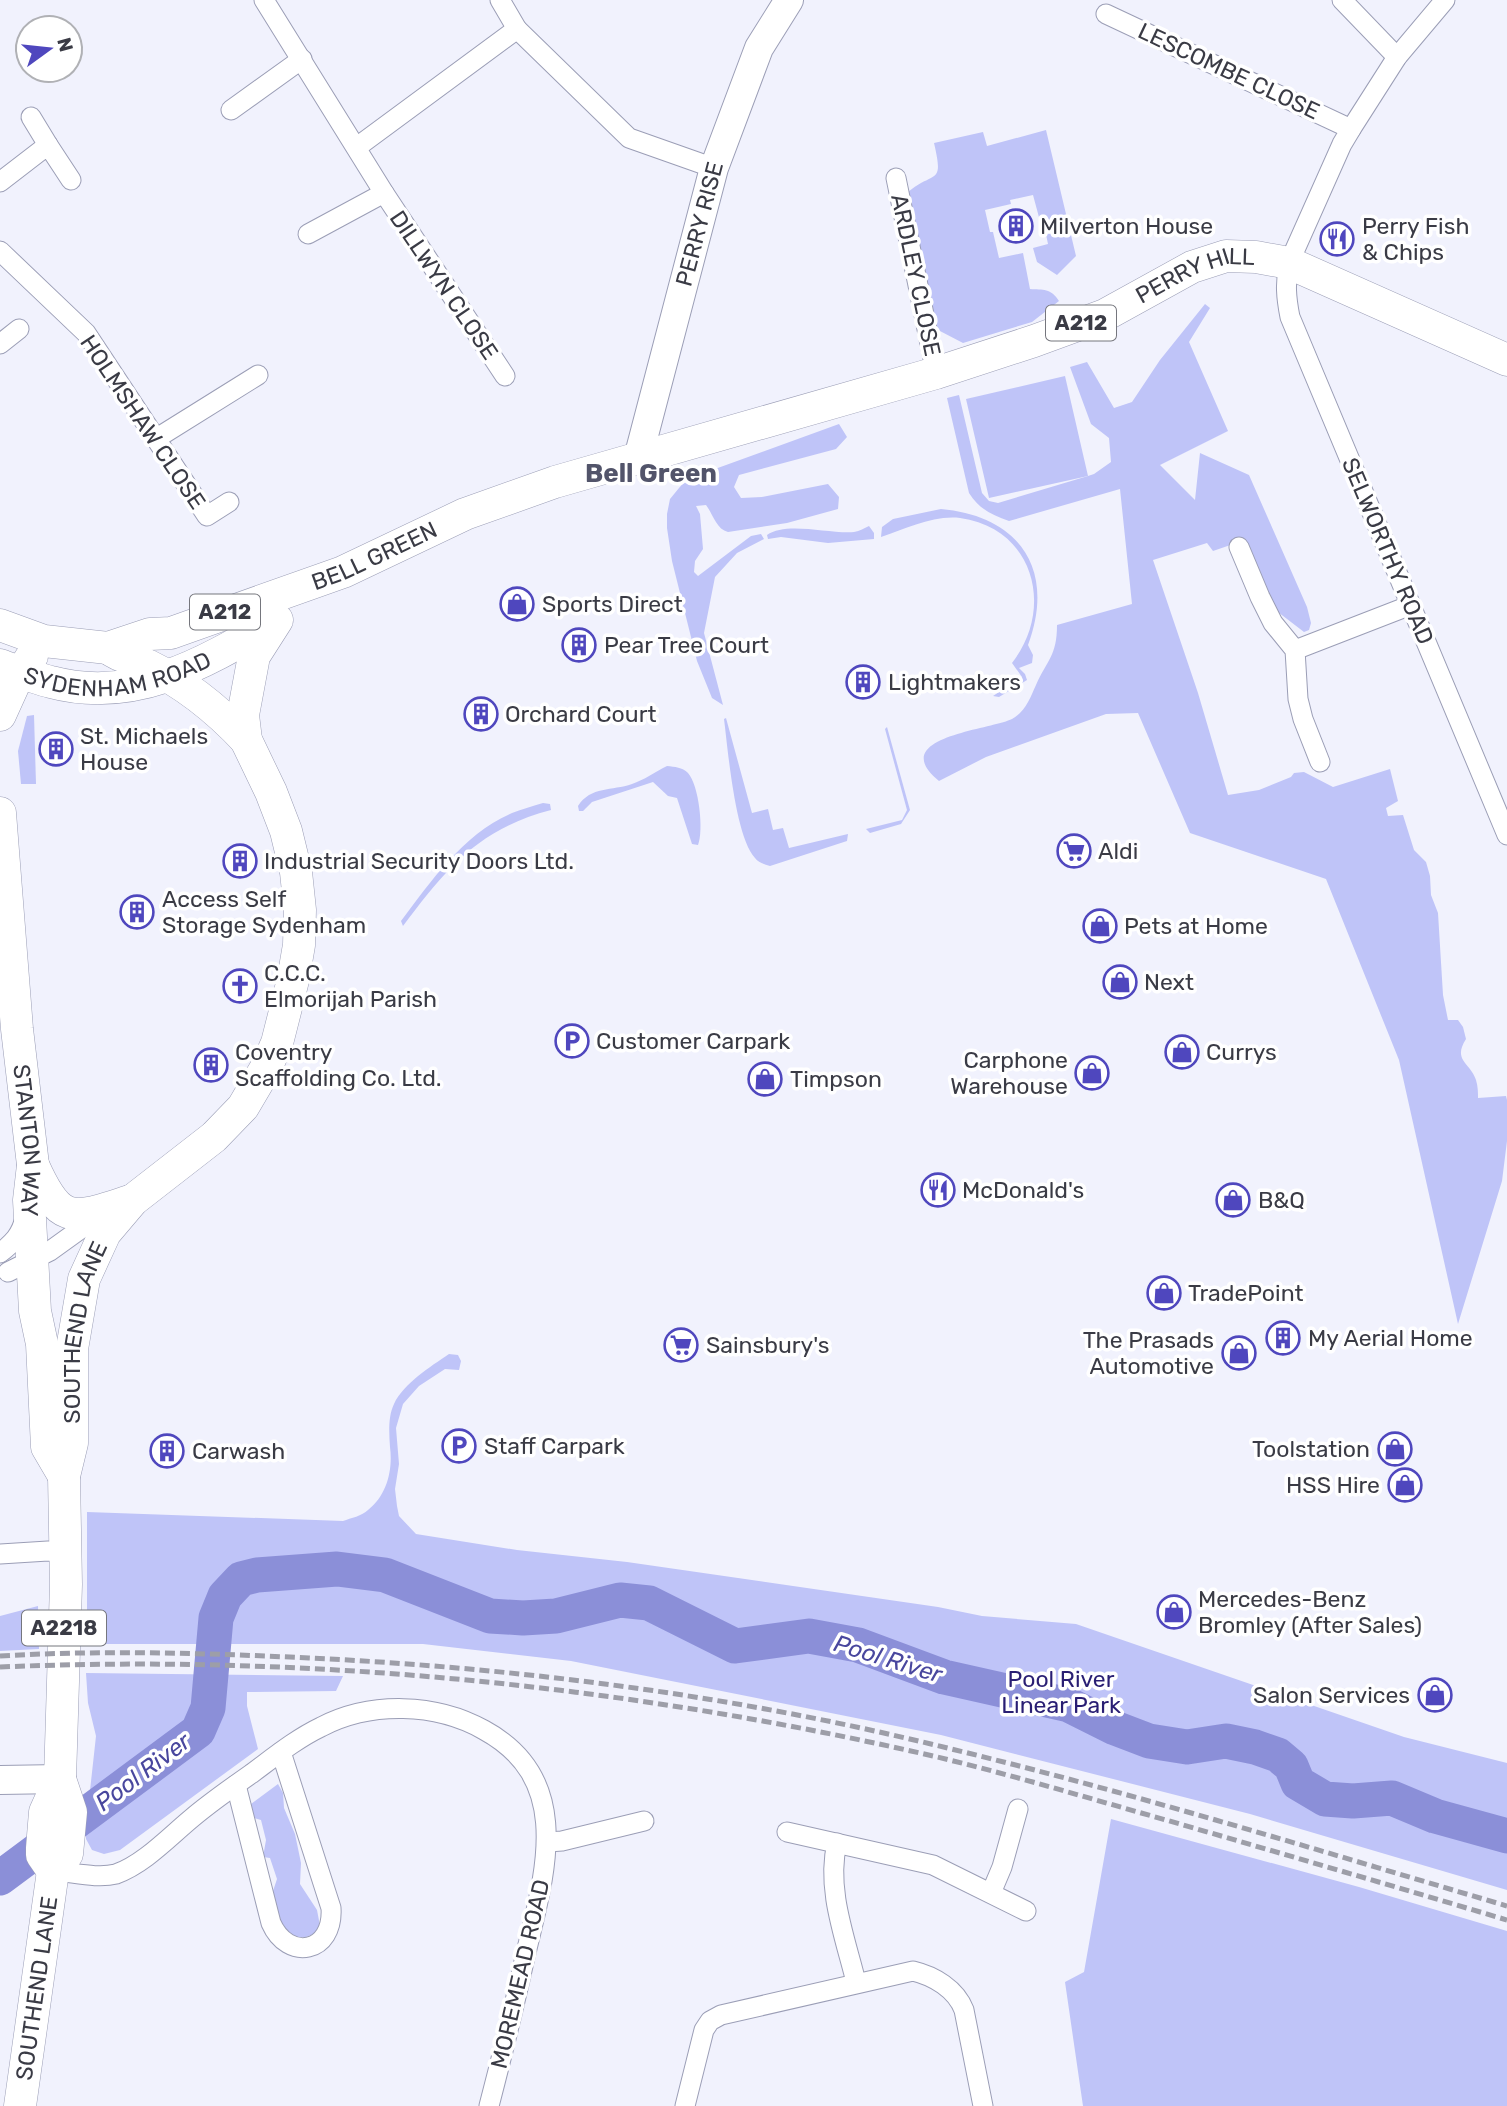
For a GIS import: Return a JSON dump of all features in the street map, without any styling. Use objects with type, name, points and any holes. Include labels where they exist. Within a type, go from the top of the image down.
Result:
[{"type":"main road","name":"PERRY RISE","points":[[638,458],[715,168],[759,48],[789,0]]},
{"type":"main road","name":"PERRY HILL","points":[[638,458],[936,373],[1105,315],[1192,267],[1226,256],[1256,257],[1289,263],[1507,360]]},
{"type":"main road","name":"BELL GREEN","points":[[108,648],[150,634],[171,633],[343,572],[465,514],[555,482],[638,458]]},
{"type":"main road","name":"A212","points":[[277,620],[343,572]]},
{"type":"main road","name":"SYDENHAM ROAD","points":[[10,669],[53,683],[83,687],[144,684],[170,677],[234,646],[277,620]]},
{"type":"main road","name":"SOUTHEND LANE","points":[[246,740],[243,715],[254,656],[277,620]]},
{"type":"main road","name":"A212","points":[[23,634],[108,648]]},
{"type":"main road","points":[[0,715],[10,669],[23,634]]},
{"type":"main road","name":"SOUTHEND LANE","points":[[20,2106],[60,1862],[71,1812],[60,1779],[64,1476],[72,1443],[72,1349],[84,1279],[105,1233],[133,1200],[214,1137],[243,1107],[266,1068],[287,1010],[299,945],[300,910],[296,872],[286,831],[246,740],[224,717],[170,677],[144,663],[121,657],[108,648]]},
{"type":"main road","name":"STANTON WAY","points":[[0,813],[17,1029],[33,1165],[29,1200],[13,1267]]},
{"type":"main road","name":"SOUTHEND LANE","points":[[33,1165],[50,1199],[63,1211],[86,1214],[133,1200]]},
{"type":"main road","name":"SOUTHEND LANE","points":[[13,1267],[36,1311],[42,1344],[47,1447],[64,1476]]},
{"type":"main road","name":"SOUTHEND LANE","points":[[60,1779],[45,1812],[42,1855],[60,1862]]},
{"type":"main road","points":[[0,1780],[60,1779]]},
{"type":"street","name":"DILLWYN CLOSE","points":[[264,0],[384,194],[505,376]]},
{"type":"street","points":[[500,0],[517,29],[629,138],[715,168]]},
{"type":"street","points":[[1342,0],[1397,57]]},
{"type":"street","name":"SELWORTHY ROAD","points":[[1445,0],[1397,57],[1351,129],[1289,263],[1285,295],[1290,317],[1507,835]]},
{"type":"street","name":"LESCOMBE CLOSE","points":[[1106,14],[1351,129]]},
{"type":"street","points":[[357,147],[517,29]]},
{"type":"street","points":[[231,110],[302,59]]},
{"type":"street","points":[[32,117],[71,180]]},
{"type":"street","points":[[0,182],[48,145]]},
{"type":"street","name":"ARDLEY CLOSE","points":[[896,178],[936,373]]},
{"type":"street","name":"DILLWYN CLOSE","points":[[309,234],[384,194]]},
{"type":"street","name":"HOLMSHAW CLOSE","points":[[0,251],[86,333],[207,516],[229,502]]},
{"type":"street","points":[[0,344],[19,329]]},
{"type":"street","points":[[157,438],[258,375]]},
{"type":"street","points":[[1239,547],[1273,623],[1295,650],[1298,699],[1320,762]]},
{"type":"street","points":[[1295,650],[1411,605]]},
{"type":"street","points":[[0,1059],[12,1046],[17,1029]]},
{"type":"street","points":[[0,1253],[15,1242],[23,1228],[29,1200]]},
{"type":"street","name":"SOUTHEND LANE","points":[[13,1267],[50,1251],[92,1219],[133,1200]]},
{"type":"street","points":[[0,1554],[48,1551],[65,1553]]},
{"type":"street","name":"MOREMEAD ROAD","points":[[60,1862],[104,1876],[129,1868],[281,1752],[322,1726],[361,1713],[425,1710],[460,1717],[496,1736],[521,1759],[531,1773],[544,1804],[548,1842],[537,1908],[489,2106]]},
{"type":"street","points":[[236,1785],[276,1934],[285,1943],[295,1947],[320,1942],[329,1931],[331,1908],[281,1752]]},
{"type":"street","points":[[991,1893],[1002,1867],[1018,1809]]},
{"type":"street","points":[[548,1842],[644,1821]]},
{"type":"street","points":[[787,1832],[933,1865],[1026,1912]]},
{"type":"street","points":[[836,1843],[832,1861],[832,1886],[856,1982]]},
{"type":"street","points":[[685,2106],[704,2030],[710,2021],[721,2015],[913,1970],[952,1990],[960,1999],[983,2106]]},
{"type":"green space","points":[[1046,130],[1076,256],[1057,275],[1037,262],[1033,248],[1048,244],[1043,220],[1040,221],[1033,195],[985,210],[999,258],[1023,253],[1030,289],[1050,292],[1059,301],[1032,322],[963,343],[938,330],[924,276],[908,192],[937,172],[934,143],[983,132],[987,146]]},
{"type":"green space","points":[[1205,304],[1210,308],[1189,342],[1228,431],[1160,465],[1195,500],[1200,453],[1249,475],[1307,607],[1311,623],[1309,630],[1304,632],[1274,609],[1245,540],[1213,551],[1207,543],[1153,560],[1198,693],[1228,795],[1259,790],[1291,777],[1294,773],[1304,772],[1333,787],[1390,769],[1398,801],[1386,808],[1388,816],[1403,815],[1414,850],[1426,862],[1430,876],[1431,895],[1438,913],[1443,995],[1448,1020],[1458,1020],[1463,1027],[1466,1039],[1462,1046],[1462,1057],[1474,1074],[1478,1098],[1506,1096],[1507,1100],[1507,1141],[1502,1181],[1458,1324],[1399,1060],[1326,879],[1190,833],[1138,713],[1106,714],[986,757],[939,781],[926,766],[925,754],[933,745],[965,732],[1012,719],[1021,712],[1051,657],[1057,625],[1132,604],[1120,489],[1009,521],[992,514],[969,493],[947,398],[959,395],[982,493],[989,501],[998,503],[1094,474],[1111,462],[1109,438],[1091,424],[1070,367],[1087,362],[1114,408],[1132,402],[1160,360]]},
{"type":"green space","points":[[1065,376],[1088,476],[989,498],[966,399]]},
{"type":"green space","points":[[839,424],[847,437],[836,449],[739,475],[734,487],[741,498],[762,497],[828,484],[839,497],[838,509],[787,523],[728,532],[718,525],[706,505],[696,506],[700,514],[703,549],[695,561],[694,572],[698,576],[751,536],[761,534],[764,539],[737,553],[715,577],[704,633],[723,705],[712,698],[697,661],[672,561],[667,528],[670,499],[687,479],[698,472],[715,469]]},
{"type":"green space","points":[[941,509],[969,514],[992,523],[1011,535],[1025,552],[1034,571],[1036,618],[1028,645],[1033,655],[1032,663],[1019,668],[1027,680],[999,697],[993,696],[1022,677],[1012,663],[1025,641],[1032,619],[1034,596],[1030,574],[1020,554],[1005,537],[985,525],[960,518],[930,521],[881,537],[882,527],[893,519]]},
{"type":"green space","points":[[869,526],[874,533],[874,539],[828,543],[781,537],[768,539],[767,535],[796,528],[854,532]]},
{"type":"green space","points":[[34,715],[36,784],[21,784],[18,751],[27,716]]},
{"type":"green space","points":[[726,718],[752,813],[768,809],[773,830],[783,828],[789,848],[848,834],[847,841],[770,866],[757,860],[748,847],[737,813],[724,719]]},
{"type":"green space","points":[[887,727],[910,810],[901,824],[870,833],[866,829],[902,820],[907,810],[885,729]]},
{"type":"green space","points":[[667,766],[683,770],[692,779],[701,830],[698,845],[692,844],[677,798],[668,796],[653,782],[592,802],[583,811],[579,811],[578,806],[589,795],[632,784]]},
{"type":"green space","points":[[543,803],[550,804],[551,810],[503,828],[466,854],[434,886],[403,926],[401,921],[437,874],[478,833],[512,813]]},
{"type":"green space","name":"Pool River Linear Park","points":[[449,1354],[458,1355],[461,1361],[459,1370],[445,1369],[419,1386],[403,1404],[396,1428],[399,1464],[395,1489],[397,1506],[399,1516],[416,1534],[938,1607],[982,1616],[1076,1624],[1404,1737],[1507,1763],[1507,1890],[1250,1814],[941,1735],[571,1661],[423,1644],[87,1644],[87,1512],[343,1521],[360,1515],[375,1504],[387,1482],[390,1464],[390,1419],[398,1396],[411,1382]]},
{"type":"green space","points":[[38,1606],[39,1649],[0,1651],[0,1616]]},
{"type":"green space","points":[[86,1673],[343,1676],[336,1691],[247,1692],[247,1706],[258,1749],[120,1850],[104,1854],[92,1850],[86,1839],[96,1736],[88,1703]]},
{"type":"green space","points":[[278,1784],[295,1834],[301,1863],[300,1884],[317,1910],[321,1931],[306,1937],[289,1937],[278,1923],[272,1894],[277,1879],[270,1858],[263,1857],[266,1840],[261,1820],[254,1818],[251,1804]]},
{"type":"green space","points":[[1111,1819],[1507,1931],[1507,2106],[1083,2106],[1065,1982],[1084,1972]]},
{"type":"waterway","name":"Pool River","points":[[0,1878],[198,1731],[208,1708],[216,1618],[225,1596],[241,1579],[257,1575],[337,1569],[385,1575],[490,1616],[556,1616],[620,1600],[649,1603],[735,1646],[809,1636],[858,1645],[944,1677],[1069,1705],[1149,1741],[1187,1747],[1226,1741],[1255,1747],[1278,1755],[1291,1766],[1298,1783],[1325,1799],[1353,1801],[1392,1798],[1435,1816],[1507,1836]]},
{"type":"railway","points":[[0,1656],[154,1653],[388,1663],[545,1677],[702,1698],[858,1727],[1007,1763],[1222,1822],[1507,1906]]},
{"type":"railway","points":[[0,1667],[231,1665],[347,1671],[578,1692],[693,1709],[807,1729],[982,1768],[1507,1920]]},
{"type":"place","name":"Milverton House","points":[[1016,226]]},
{"type":"place","name":"Perry Fish & Chips","points":[[1337,239]]},
{"type":"place","name":"Sports Direct","points":[[517,604]]},
{"type":"place","name":"Pear Tree Court","points":[[579,645]]},
{"type":"place","name":"Lightmakers","points":[[863,682]]},
{"type":"place","name":"Orchard Court","points":[[481,714]]},
{"type":"place","name":"St. Michaels House","points":[[56,749]]},
{"type":"place","name":"Aldi","points":[[1074,851]]},
{"type":"place","name":"Industrial Security Doors Ltd.","points":[[240,861]]},
{"type":"place","name":"Access Self Storage Sydenham","points":[[137,912]]},
{"type":"place","name":"Pets at Home","points":[[1100,926]]},
{"type":"place","name":"Next","points":[[1120,982]]},
{"type":"place","name":"C.C.C. Elmorijah Parish","points":[[240,986]]},
{"type":"place","name":"Customer Carpark","points":[[572,1041]]},
{"type":"place","name":"Currys","points":[[1182,1052]]},
{"type":"place","name":"Coventry Scaffolding Co. Ltd.","points":[[211,1065]]},
{"type":"place","name":"Carphone Warehouse","points":[[1092,1073]]},
{"type":"place","name":"Timpson","points":[[765,1079]]},
{"type":"place","name":"McDonald's","points":[[938,1190]]},
{"type":"place","name":"B&Q","points":[[1233,1200]]},
{"type":"place","name":"TradePoint","points":[[1164,1293]]},
{"type":"place","name":"My Aerial Home","points":[[1283,1338]]},
{"type":"place","name":"Sainsbury's","points":[[681,1345]]},
{"type":"place","name":"The Prasads Automotive","points":[[1239,1353]]},
{"type":"place","name":"Staff Carpark","points":[[459,1446]]},
{"type":"place","name":"Toolstation","points":[[1395,1449]]},
{"type":"place","name":"Carwash","points":[[167,1451]]},
{"type":"place","name":"HSS Hire","points":[[1405,1485]]},
{"type":"place","name":"Mercedes-Benz Bromley (After Sales)","points":[[1174,1612]]},
{"type":"place","name":"Salon Services","points":[[1435,1695]]},
{"type":"district","name":"Bell Green","points":[[651,473]]}]
